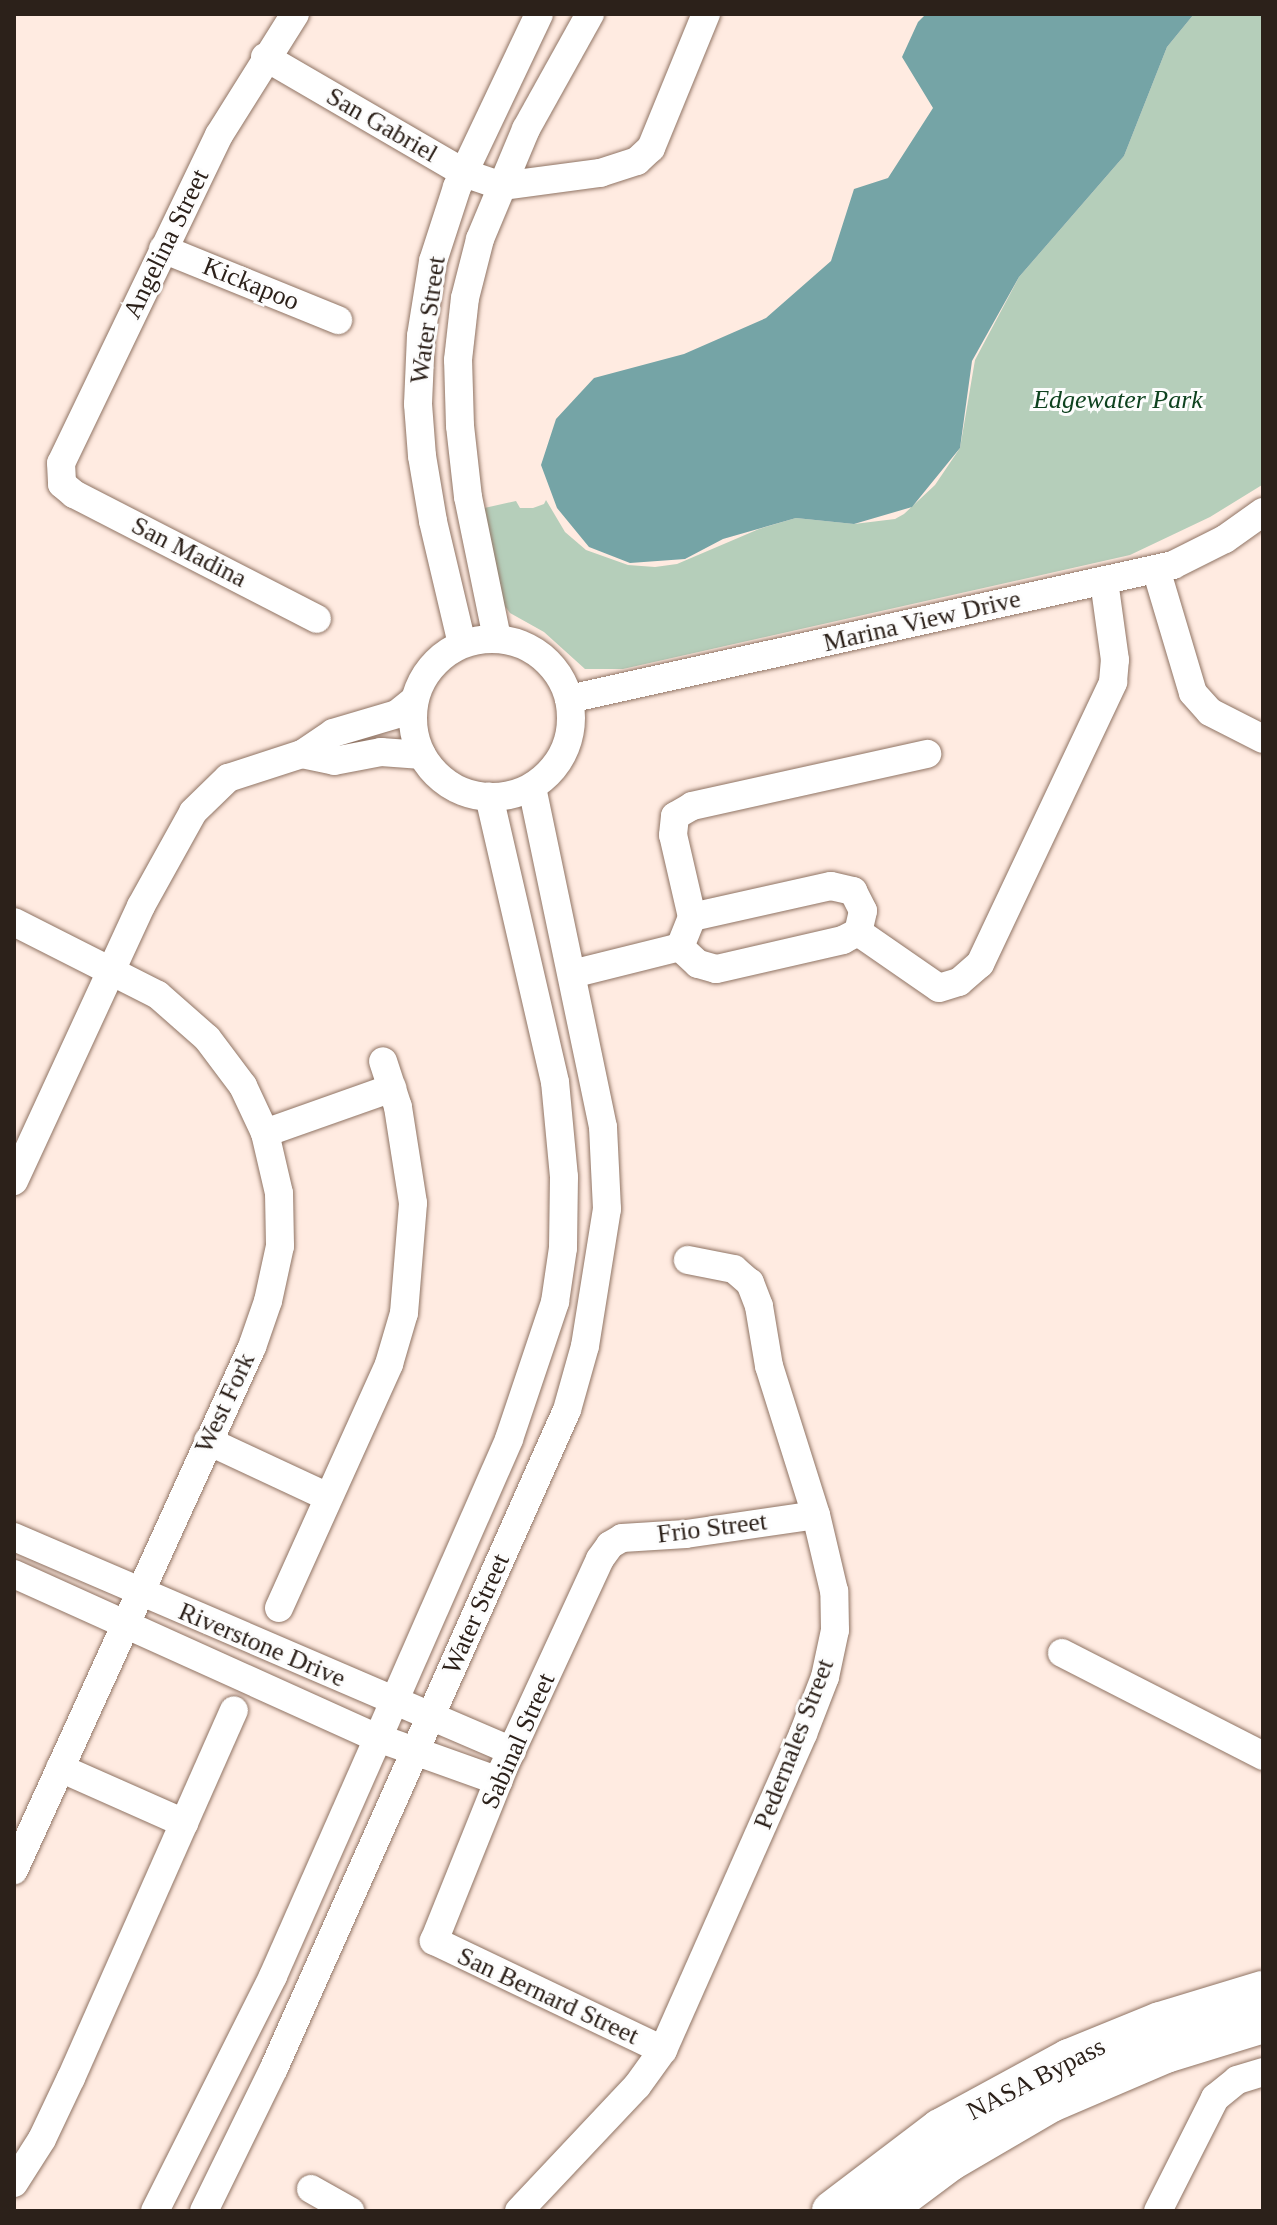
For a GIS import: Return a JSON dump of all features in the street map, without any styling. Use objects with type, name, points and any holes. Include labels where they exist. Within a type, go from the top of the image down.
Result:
[{"type":"highway","name":"NASA Bypass","points":[[832,2211],[900,2158],[975,2107],[1069,2059],[1160,2022],[1263,1991]]},
{"type":"highway","name":"NASA Bypass","points":[[883,2211],[987,2138],[1051,2102],[1142,2062],[1263,2023]]},
{"type":"street","name":"Angelina Street","points":[[62,484],[61,463],[219,135],[265,57],[295,14]]},
{"type":"street","name":"Water Street","points":[[462,644],[433,521],[418,404],[421,336],[433,261],[464,173],[539,14]]},
{"type":"street","name":"Water Street","points":[[497,638],[468,497],[458,360],[465,298],[480,239],[526,129],[590,14]]},
{"type":"street","points":[[502,186],[600,173],[637,161],[651,148],[706,14]]},
{"type":"street","name":"San Gabriel","points":[[265,57],[464,173],[502,186]]},
{"type":"street","name":"Kickapoo","points":[[163,249],[338,320]]},
{"type":"street","name":"San Madina","points":[[62,484],[74,494],[317,619]]},
{"type":"street","name":"Marina View Drive","points":[[569,699],[1156,569],[1197,555],[1263,512]]},
{"type":"street","points":[[1156,569],[1193,693],[1210,712],[1263,739]]},
{"type":"street","points":[[858,932],[939,988],[959,982],[980,964],[1113,682],[1115,660],[1104,581]]},
{"type":"street","points":[[497,638],[522,644],[543,657],[560,676],[569,699],[572,720],[560,759],[532,787],[511,795],[489,797],[450,785],[422,755],[413,728],[414,700],[424,676],[440,657],[462,644],[497,638]]},
{"type":"street","points":[[14,1181],[141,906],[193,812],[228,778],[302,754],[333,733],[397,714],[414,700]]},
{"type":"street","points":[[302,754],[334,761],[381,752],[422,755]]},
{"type":"street","points":[[680,947],[692,917],[673,835],[675,816],[692,806],[927,754]]},
{"type":"street","name":"Water Street","points":[[204,2211],[274,2068],[567,1410],[585,1346],[607,1209],[603,1127],[532,787]]},
{"type":"street","name":"Water Street","points":[[155,2211],[273,1976],[394,1702],[509,1439],[555,1302],[563,1248],[564,1177],[555,1082],[489,797]]},
{"type":"street","points":[[680,947],[698,964],[716,969],[843,940],[858,932],[863,911],[853,891],[831,886],[692,917]]},
{"type":"street","name":"West Fork","points":[[14,922],[158,995],[207,1038],[243,1086],[265,1133],[279,1193],[280,1246],[268,1301],[252,1347],[14,1870]]},
{"type":"street","points":[[535,995],[680,947]]},
{"type":"street","points":[[279,1608],[389,1364],[404,1313],[413,1203],[408,1154],[383,1061]]},
{"type":"street","points":[[265,1133],[392,1088]]},
{"type":"street","name":"Pedernales Street","points":[[519,2211],[637,2086],[663,2050],[803,1734],[825,1677],[835,1630],[834,1591],[816,1515],[783,1416],[759,1306],[750,1283],[734,1269],[688,1260]]},
{"type":"street","points":[[208,1441],[328,1497]]},
{"type":"street","name":"Frio Street","points":[[610,1545],[622,1538],[686,1534],[816,1515]]},
{"type":"street","name":"Riverstone Drive","points":[[14,1537],[512,1751]]},
{"type":"street","name":"Sabinal Street","points":[[434,1941],[512,1751],[600,1559],[610,1545]]},
{"type":"street","name":"Riverstone Drive","points":[[14,1574],[378,1738],[499,1781]]},
{"type":"street","points":[[1062,1653],[1263,1756]]},
{"type":"street","points":[[14,2183],[42,2139],[71,2078],[234,1710]]},
{"type":"street","points":[[60,1768],[184,1823]]},
{"type":"street","name":"San Bernard Street","points":[[434,1941],[663,2050]]},
{"type":"street","points":[[1158,2211],[1215,2098],[1237,2080],[1263,2072]]},
{"type":"street","points":[[311,2189],[350,2211]]},
{"type":"green space","name":"Edgewater Park","points":[[1194,14],[1263,14],[1262,485],[1210,517],[1130,555],[623,669],[585,669],[544,632],[510,613],[504,605],[480,509],[516,501],[520,508],[533,508],[546,500],[565,532],[586,550],[628,565],[655,567],[677,564],[759,529],[796,518],[854,524],[895,519],[904,514],[935,485],[960,448],[975,360],[1019,277],[1124,156],[1167,47]]},
{"type":"water","points":[[926,14],[1194,14],[1167,47],[1124,156],[1019,277],[972,361],[960,448],[912,507],[854,524],[796,518],[723,539],[685,559],[630,563],[589,547],[557,508],[541,465],[556,419],[594,378],[684,354],[766,318],[831,261],[854,189],[888,178],[933,108],[902,57],[918,22]]}]
